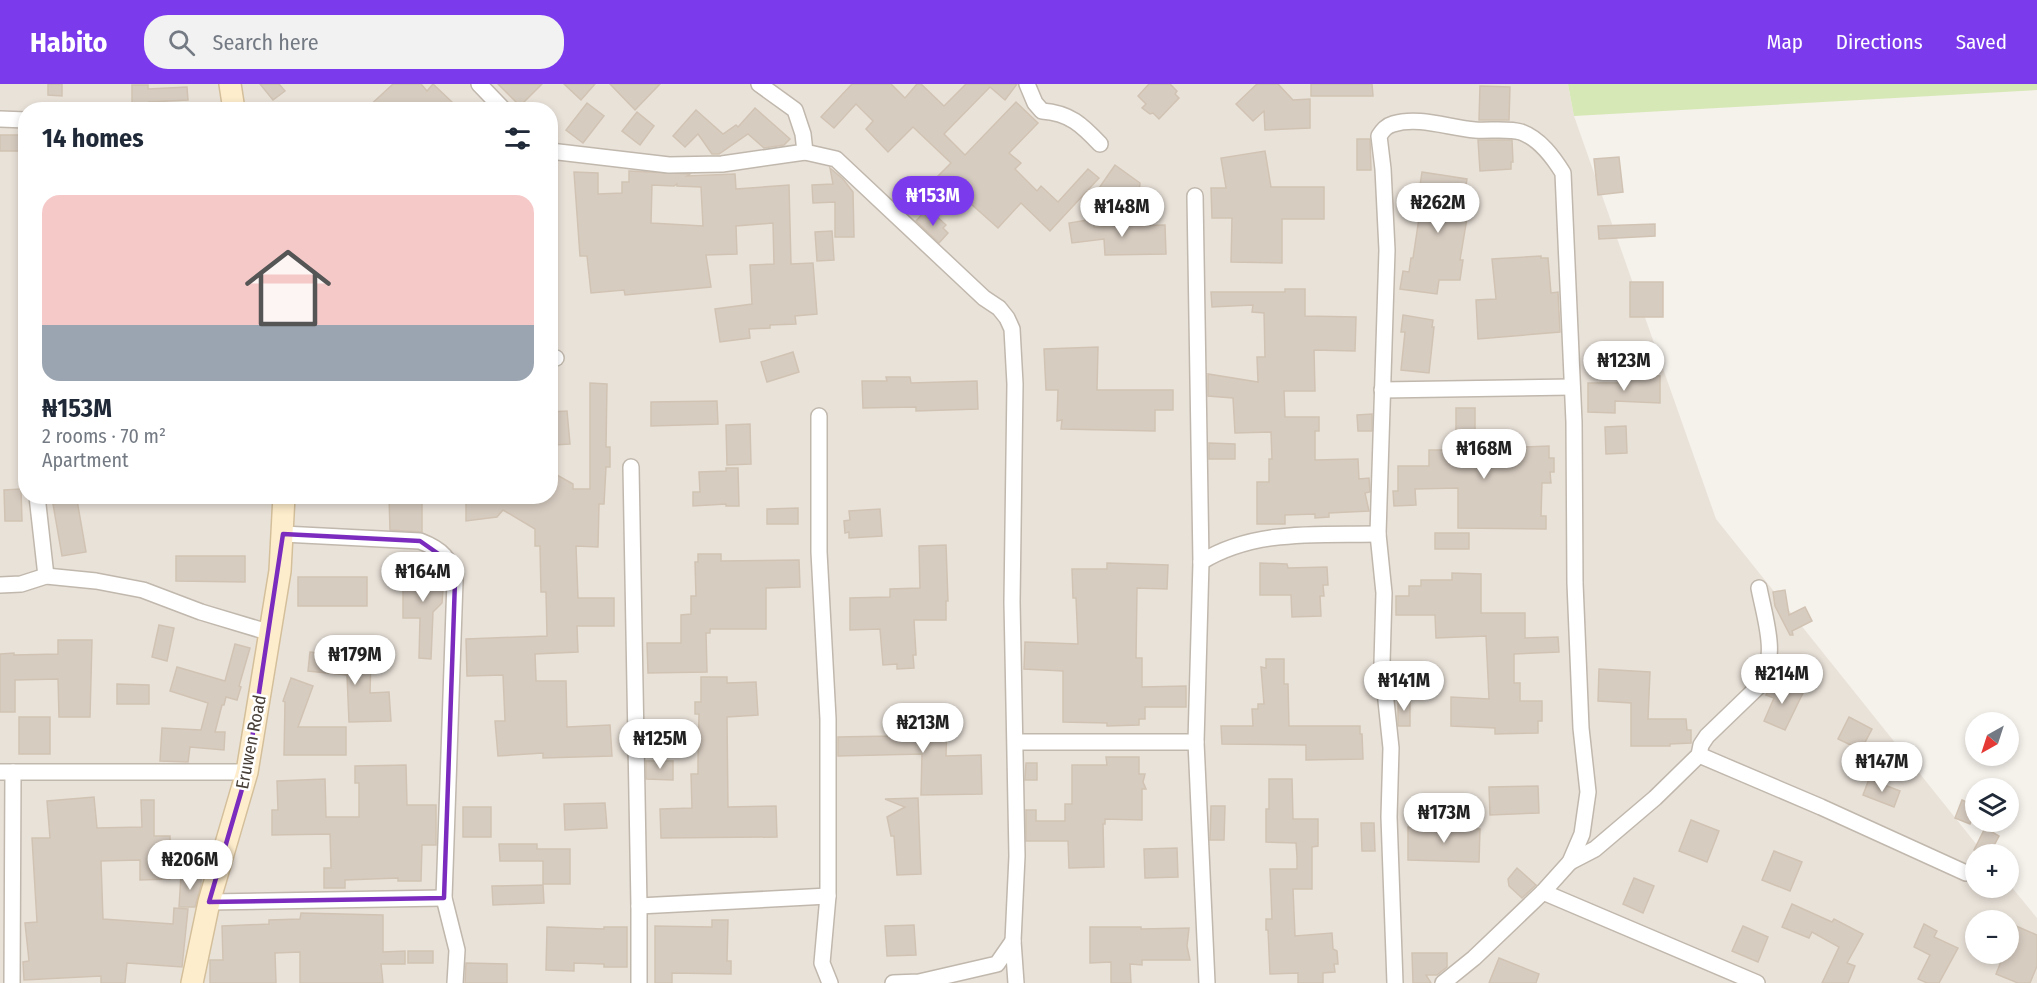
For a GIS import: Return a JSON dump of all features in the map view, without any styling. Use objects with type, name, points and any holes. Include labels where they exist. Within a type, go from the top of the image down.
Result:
[{"type":"street","points":[[230,84],[233,102]]},
{"type":"street","points":[[478,84],[496,102]]},
{"type":"street","points":[[759,84],[795,111],[802,127],[805,152]]},
{"type":"street","points":[[1027,84],[1035,103],[1042,111],[1052,111],[1072,118],[1083,125],[1100,144]]},
{"type":"street","points":[[0,119],[18,120]]},
{"type":"street","points":[[1395,983],[1389,817],[1391,748],[1382,663],[1384,593],[1378,534],[1387,250],[1379,136],[1385,128],[1394,124],[1417,122],[1475,130],[1520,132],[1547,150],[1563,173],[1572,387],[1575,583],[1581,728],[1588,792],[1582,834],[1570,862],[1543,892],[1474,958],[1443,983]]},
{"type":"street","points":[[558,152],[669,165],[722,164],[805,152],[836,159],[984,298],[999,308],[1007,318],[1012,329],[1015,384],[1012,602],[1017,856],[1013,942],[1016,982]]},
{"type":"street","points":[[1195,196],[1201,562],[1196,742],[1207,983]]},
{"type":"street","points":[[1382,390],[1572,387]]},
{"type":"street","points":[[819,416],[819,552],[828,719],[828,896],[822,963],[830,983]]},
{"type":"street","points":[[631,467],[639,983]]},
{"type":"street","points":[[38,504],[46,576]]},
{"type":"street","name":"Eruwen Road","points":[[192,983],[209,902],[247,772],[280,572],[284,504]]},
{"type":"street","points":[[283,534],[420,541],[434,546],[450,562],[455,581],[444,898],[457,950],[455,983]]},
{"type":"street","points":[[1201,562],[1235,545],[1267,537],[1378,534]]},
{"type":"street","points":[[0,585],[21,584],[46,576],[96,581],[143,590],[201,612],[271,633]]},
{"type":"street","points":[[1570,862],[1595,849],[1654,798],[1699,755],[1701,745],[1707,736],[1761,684],[1770,662],[1769,636],[1759,588]]},
{"type":"street","points":[[1016,742],[1196,742]]},
{"type":"street","points":[[1699,755],[1965,873]]},
{"type":"street","points":[[12,983],[6,772],[247,772]]},
{"type":"street","points":[[1543,892],[1757,983]]},
{"type":"street","points":[[639,906],[828,896]]},
{"type":"street","points":[[209,902],[444,898]]},
{"type":"street","points":[[893,983],[919,982],[997,964],[1013,942]]},
{"type":"street","points":[[997,964],[1016,982]]},
{"type":"highlighted area","points":[[283,534],[420,541],[450,562],[455,581],[444,898],[209,902],[247,772]]},
{"type":"shaded area","points":[[0,84],[1568,84],[1574,116],[1716,519],[1976,844],[1965,844],[1965,898],[2019,898],[2019,896],[2037,918],[2037,983],[0,983]]},
{"type":"green space","points":[[1568,84],[2037,84],[2037,90],[1574,116]]},
{"type":"building","points":[[48,84],[62,84],[62,96],[48,95]]},
{"type":"building","points":[[260,84],[279,84],[285,91],[273,100]]},
{"type":"building","points":[[393,84],[421,84],[427,91],[433,84],[452,102],[374,102]]},
{"type":"building","points":[[498,84],[542,84],[524,102],[516,102]]},
{"type":"building","points":[[564,84],[595,84],[581,100]]},
{"type":"building","points":[[610,84],[660,84],[635,110]]},
{"type":"building","points":[[852,84],[891,84],[905,98],[917,84],[921,84],[944,106],[966,84],[1017,84],[1005,100],[990,87],[944,134],[965,155],[1016,102],[1038,123],[1009,153],[1021,163],[1015,169],[1037,191],[1041,186],[1058,202],[1088,169],[1099,178],[1050,231],[1021,203],[998,228],[961,195],[951,205],[930,184],[951,163],[913,127],[888,152],[866,129],[873,121],[856,104],[834,128],[821,117]]},
{"type":"building","points":[[1149,84],[1170,84],[1177,91],[1175,94],[1179,98],[1159,119],[1142,108],[1146,104],[1138,96]]},
{"type":"building","points":[[1257,84],[1278,84],[1293,100],[1310,99],[1310,128],[1265,130],[1264,111],[1253,121],[1236,104]]},
{"type":"building","points":[[1311,84],[1372,84],[1373,96],[1311,96]]},
{"type":"building","points":[[132,85],[148,85],[148,89],[187,87],[188,100],[132,102]]},
{"type":"building","points":[[1480,86],[1510,87],[1509,120],[1479,120]]},
{"type":"building","points":[[587,103],[604,116],[583,143],[566,130]]},
{"type":"building","points":[[755,108],[790,139],[784,145],[764,148],[748,134],[719,154],[712,154],[698,134],[685,147],[673,136],[696,110],[723,134],[736,125],[738,127]]},
{"type":"building","points":[[637,112],[654,126],[640,145],[622,131]]},
{"type":"building","points":[[0,135],[18,135],[18,151],[0,151]]},
{"type":"building","points":[[1357,139],[1370,139],[1371,170],[1357,170]]},
{"type":"building","points":[[1478,140],[1512,140],[1511,169],[1480,171]]},
{"type":"building","points":[[1265,151],[1271,187],[1324,187],[1324,219],[1282,219],[1282,263],[1231,262],[1232,218],[1212,218],[1211,188],[1226,188],[1221,158]]},
{"type":"building","points":[[1619,157],[1623,192],[1598,195],[1594,159]]},
{"type":"building","points":[[1115,165],[1140,183],[1139,194],[1105,193],[1099,188]]},
{"type":"building","points":[[830,168],[853,192],[854,237],[835,237],[835,202],[813,203],[812,185],[833,184]]},
{"type":"building","points":[[629,171],[690,174],[687,176],[735,174],[736,189],[789,185],[791,264],[813,263],[817,314],[795,316],[796,324],[749,329],[750,338],[720,342],[715,309],[752,304],[750,265],[774,264],[773,223],[736,226],[737,254],[706,255],[711,287],[625,295],[624,290],[591,293],[587,256],[580,256],[574,172],[598,173],[598,194],[622,193],[622,182],[629,182]],"holes":[[[677,184],[677,186],[701,187],[703,226],[651,223],[652,185],[674,186]]]},
{"type":"building","points":[[1422,172],[1467,179],[1461,217],[1467,218],[1460,260],[1463,260],[1460,280],[1439,280],[1437,294],[1400,289],[1403,271],[1409,272],[1411,258],[1413,258],[1421,205],[1417,205]]},
{"type":"building","points":[[923,213],[928,218],[933,213],[946,225],[943,228],[948,233],[939,243],[916,221]]},
{"type":"building","points":[[1093,219],[1094,227],[1165,225],[1166,254],[1105,255],[1104,239],[1072,243],[1069,223]]},
{"type":"building","points":[[1655,224],[1655,236],[1599,239],[1598,226]]},
{"type":"building","points":[[832,231],[834,260],[817,261],[815,232]]},
{"type":"building","points":[[1541,256],[1541,258],[1548,258],[1551,293],[1558,292],[1560,332],[1478,339],[1476,300],[1496,299],[1492,259]]},
{"type":"building","points":[[1630,282],[1663,282],[1663,317],[1630,317]]},
{"type":"building","points":[[1285,289],[1305,289],[1305,316],[1356,317],[1355,351],[1314,350],[1315,391],[1284,391],[1285,417],[1319,417],[1319,431],[1315,431],[1315,460],[1358,459],[1359,479],[1369,478],[1370,492],[1365,493],[1369,511],[1329,513],[1329,517],[1315,518],[1315,514],[1285,515],[1285,524],[1257,524],[1257,482],[1269,482],[1269,459],[1272,459],[1271,432],[1235,433],[1233,398],[1208,396],[1208,374],[1258,382],[1257,357],[1265,357],[1264,313],[1252,312],[1253,305],[1212,307],[1211,292],[1285,292]]},
{"type":"building","points":[[1403,315],[1433,320],[1429,373],[1401,370],[1405,332],[1401,332]]},
{"type":"building","points":[[1098,347],[1097,390],[1173,390],[1173,410],[1155,410],[1155,431],[1061,429],[1062,420],[1057,421],[1058,390],[1046,390],[1044,349]]},
{"type":"building","points":[[793,352],[799,372],[767,382],[761,362]]},
{"type":"building","points":[[1618,372],[1660,376],[1660,403],[1615,401],[1615,413],[1588,412],[1588,383],[1618,383]]},
{"type":"building","points":[[886,377],[910,377],[911,383],[977,381],[978,409],[916,411],[916,407],[863,408],[862,381],[887,381]]},
{"type":"building","points":[[590,383],[607,384],[606,447],[610,447],[610,467],[606,467],[604,504],[599,504],[598,547],[576,546],[578,598],[614,598],[614,626],[577,626],[578,652],[535,654],[536,681],[566,681],[567,727],[610,725],[612,756],[543,758],[543,753],[498,756],[495,721],[505,721],[503,675],[467,676],[466,639],[547,636],[546,592],[541,592],[540,546],[535,546],[535,529],[503,510],[497,517],[466,521],[466,504],[558,504],[558,476],[573,484],[573,489],[590,489]]},
{"type":"building","points":[[717,401],[718,424],[651,426],[651,402]]},
{"type":"building","points":[[1456,408],[1475,408],[1475,449],[1549,446],[1549,458],[1554,458],[1554,472],[1550,472],[1551,483],[1542,483],[1541,516],[1546,516],[1546,529],[1458,528],[1458,488],[1415,489],[1416,505],[1394,506],[1393,491],[1398,491],[1398,466],[1429,466],[1429,450],[1456,450]]},
{"type":"building","points":[[567,411],[570,444],[558,445],[558,412]]},
{"type":"building","points":[[1372,414],[1372,431],[1358,431],[1357,415]]},
{"type":"building","points":[[750,424],[751,464],[727,465],[726,425]]},
{"type":"building","points":[[1626,426],[1627,453],[1606,454],[1605,427]]},
{"type":"building","points":[[1209,443],[1235,444],[1235,459],[1209,459]]},
{"type":"building","points":[[726,468],[738,468],[739,506],[726,506],[726,504],[693,506],[693,492],[700,492],[699,472],[726,471]]},
{"type":"building","points":[[18,489],[18,504],[21,504],[22,521],[5,521],[4,490]]},
{"type":"building","points":[[53,504],[78,504],[86,552],[62,556]]},
{"type":"building","points":[[389,504],[422,504],[422,532],[390,530]]},
{"type":"building","points":[[798,508],[798,524],[767,524],[767,509]]},
{"type":"building","points":[[880,509],[882,536],[849,538],[849,532],[845,533],[844,521],[850,520],[849,511]]},
{"type":"building","points":[[1435,533],[1469,533],[1469,549],[1435,549]]},
{"type":"building","points":[[946,545],[948,601],[946,601],[946,620],[914,620],[916,655],[913,655],[914,668],[897,669],[897,664],[883,665],[880,629],[850,630],[850,598],[890,597],[890,589],[920,588],[919,546]]},
{"type":"building","points":[[698,554],[721,554],[721,561],[799,560],[800,587],[766,588],[766,629],[710,629],[710,633],[706,633],[707,672],[648,673],[647,643],[681,643],[681,615],[691,614],[691,596],[696,596],[695,562],[698,562]]},
{"type":"building","points":[[176,556],[245,556],[245,582],[176,581]]},
{"type":"building","points":[[1107,563],[1168,565],[1167,589],[1137,588],[1136,658],[1142,658],[1142,687],[1186,686],[1186,707],[1145,707],[1145,719],[1139,719],[1139,725],[1107,726],[1107,723],[1063,722],[1063,671],[1024,669],[1025,642],[1078,644],[1072,569],[1107,569]]},
{"type":"building","points":[[1260,563],[1287,564],[1288,568],[1327,567],[1328,585],[1323,585],[1324,596],[1320,596],[1321,616],[1292,617],[1291,595],[1260,595]]},
{"type":"building","points":[[403,569],[442,571],[444,575],[442,603],[433,612],[431,659],[419,658],[420,618],[403,618]]},
{"type":"building","points":[[1452,573],[1481,574],[1481,613],[1525,613],[1525,638],[1558,637],[1559,652],[1514,654],[1514,683],[1520,683],[1520,701],[1542,701],[1542,721],[1538,721],[1538,733],[1495,734],[1495,728],[1451,726],[1451,697],[1489,699],[1486,636],[1436,638],[1435,615],[1396,615],[1396,596],[1409,596],[1409,586],[1421,586],[1421,580],[1452,580]]},
{"type":"building","points":[[298,577],[367,577],[367,606],[298,606]]},
{"type":"building","points":[[1785,590],[1789,615],[1805,607],[1812,621],[1792,631],[1793,635],[1790,635],[1775,606],[1773,592]]},
{"type":"building","points":[[159,625],[174,628],[167,661],[152,657]]},
{"type":"building","points":[[58,640],[92,640],[90,717],[59,717],[58,679],[15,680],[15,712],[0,712],[0,654],[58,654]]},
{"type":"building","points":[[235,644],[250,648],[237,700],[226,697],[215,732],[225,732],[224,750],[190,747],[188,762],[160,761],[162,728],[201,730],[208,703],[170,691],[177,667],[225,681]]},
{"type":"building","points":[[310,652],[342,656],[371,656],[370,693],[389,692],[391,721],[349,722],[347,675],[308,671]]},
{"type":"building","points":[[1266,659],[1284,659],[1284,684],[1288,684],[1289,726],[1360,726],[1363,759],[1306,760],[1306,745],[1222,744],[1221,726],[1253,726],[1252,709],[1258,709],[1258,704],[1264,704],[1261,667],[1266,668]]},
{"type":"building","points":[[1599,669],[1650,672],[1648,719],[1686,719],[1687,730],[1691,730],[1691,743],[1670,744],[1670,746],[1631,746],[1631,703],[1598,701]]},
{"type":"building","points":[[701,677],[727,677],[727,683],[756,682],[758,715],[727,717],[728,807],[776,806],[777,837],[661,838],[660,809],[692,808],[691,774],[698,774],[699,714],[695,714],[695,702],[701,702]]},
{"type":"building","points":[[291,678],[313,686],[298,727],[346,727],[346,755],[284,755],[285,702],[283,701]]},
{"type":"building","points":[[1773,681],[1803,693],[1785,730],[1764,721],[1774,698],[1766,695]]},
{"type":"building","points":[[117,684],[149,685],[149,704],[117,704]]},
{"type":"building","points":[[1398,699],[1410,699],[1410,726],[1398,726]]},
{"type":"building","points":[[892,715],[947,716],[946,756],[981,755],[982,794],[921,795],[922,754],[838,756],[838,737],[892,736]]},
{"type":"building","points":[[19,717],[50,717],[50,754],[19,754]]},
{"type":"building","points":[[1849,717],[1872,729],[1861,750],[1838,739]]},
{"type":"building","points":[[1106,757],[1139,757],[1139,774],[1145,774],[1143,782],[1146,789],[1142,789],[1142,820],[1105,819],[1105,824],[1103,824],[1104,867],[1069,868],[1068,841],[1026,841],[1026,810],[1036,810],[1036,821],[1065,821],[1065,804],[1072,804],[1072,765],[1107,765]]},
{"type":"building","points":[[646,761],[673,761],[673,780],[646,779]]},
{"type":"building","points":[[1026,763],[1037,763],[1037,780],[1025,780]]},
{"type":"building","points":[[406,765],[407,805],[436,805],[436,845],[422,845],[421,881],[398,881],[398,878],[345,880],[345,888],[324,888],[324,868],[331,868],[330,834],[272,835],[272,810],[278,810],[277,781],[325,779],[326,817],[359,817],[359,783],[355,783],[355,766]]},
{"type":"building","points":[[1269,779],[1292,779],[1293,819],[1318,819],[1318,846],[1312,847],[1312,889],[1293,889],[1295,936],[1332,933],[1333,949],[1337,951],[1338,964],[1334,964],[1335,972],[1323,973],[1323,983],[1298,983],[1298,973],[1270,974],[1266,919],[1272,919],[1270,869],[1297,869],[1297,857],[1296,843],[1266,842]]},
{"type":"building","points":[[1869,779],[1900,791],[1894,807],[1863,795]]},
{"type":"building","points":[[1538,786],[1539,813],[1490,815],[1489,787]]},
{"type":"building","points":[[94,797],[97,828],[142,827],[141,800],[154,800],[154,836],[170,836],[170,879],[140,880],[140,860],[101,861],[103,919],[173,924],[174,908],[188,909],[182,967],[127,963],[125,983],[101,983],[101,976],[24,980],[23,962],[29,961],[25,923],[37,922],[32,838],[50,838],[47,801]]},
{"type":"building","points":[[918,798],[921,874],[897,875],[894,836],[891,836],[887,817],[905,807],[885,799]]},
{"type":"building","points":[[1962,800],[1965,801],[1965,822],[1955,818]]},
{"type":"building","points":[[605,803],[607,828],[565,830],[564,804]]},
{"type":"building","points":[[1211,806],[1225,806],[1224,840],[1210,840]]},
{"type":"building","points":[[463,807],[491,807],[491,837],[463,837]]},
{"type":"building","points":[[1691,820],[1719,831],[1707,862],[1679,851]]},
{"type":"building","points":[[1361,823],[1374,823],[1375,851],[1362,851]]},
{"type":"building","points":[[1408,827],[1480,829],[1479,862],[1408,860]]},
{"type":"building","points":[[1983,832],[1992,832],[1999,836],[1995,844],[1977,844]]},
{"type":"building","points":[[499,844],[537,844],[537,849],[570,849],[570,884],[543,884],[543,861],[500,861]]},
{"type":"building","points":[[1177,848],[1178,877],[1145,878],[1144,849]]},
{"type":"building","points":[[1774,851],[1802,862],[1790,891],[1762,880]]},
{"type":"building","points":[[1517,868],[1536,885],[1522,898],[1509,886],[1508,879]]},
{"type":"building","points":[[201,875],[201,885],[195,907],[179,907],[181,876]]},
{"type":"building","points":[[1634,878],[1654,886],[1643,913],[1623,904]]},
{"type":"building","points":[[543,885],[544,903],[493,905],[492,886]]},
{"type":"building","points":[[1792,904],[1832,922],[1834,919],[1863,934],[1847,963],[1855,966],[1848,983],[1822,983],[1839,947],[1812,932],[1809,938],[1782,927]]},
{"type":"building","points":[[301,913],[383,915],[383,952],[405,951],[405,964],[381,964],[383,983],[300,983],[300,952],[275,953],[276,983],[210,983],[210,960],[223,960],[222,926],[269,924],[269,920],[300,919]]},
{"type":"building","points":[[712,920],[728,920],[727,961],[731,961],[731,974],[672,973],[672,983],[655,983],[655,926],[712,927]]},
{"type":"building","points":[[1924,924],[1937,931],[1934,937],[1958,948],[1939,983],[1927,983],[1918,979],[1930,955],[1914,947]]},
{"type":"building","points":[[914,925],[916,955],[887,956],[885,926]]},
{"type":"building","points":[[1743,926],[1768,937],[1758,962],[1732,951]]},
{"type":"building","points":[[547,927],[604,929],[604,927],[627,927],[627,967],[574,963],[574,971],[546,970]]},
{"type":"building","points":[[1090,927],[1189,928],[1187,946],[1190,960],[1142,960],[1142,965],[1130,964],[1131,983],[1111,983],[1111,962],[1090,963]]},
{"type":"building","points":[[2019,927],[2037,935],[2037,966],[2030,983],[2018,983],[1996,974],[2000,964],[2019,964]]},
{"type":"building","points":[[408,951],[433,951],[433,963],[408,963]]},
{"type":"building","points":[[1412,953],[1447,953],[1447,967],[1437,975],[1426,975],[1431,983],[1413,983]]},
{"type":"building","points":[[1499,958],[1539,974],[1536,983],[1489,983]]},
{"type":"building","points":[[466,963],[507,964],[507,983],[465,983]]}]
